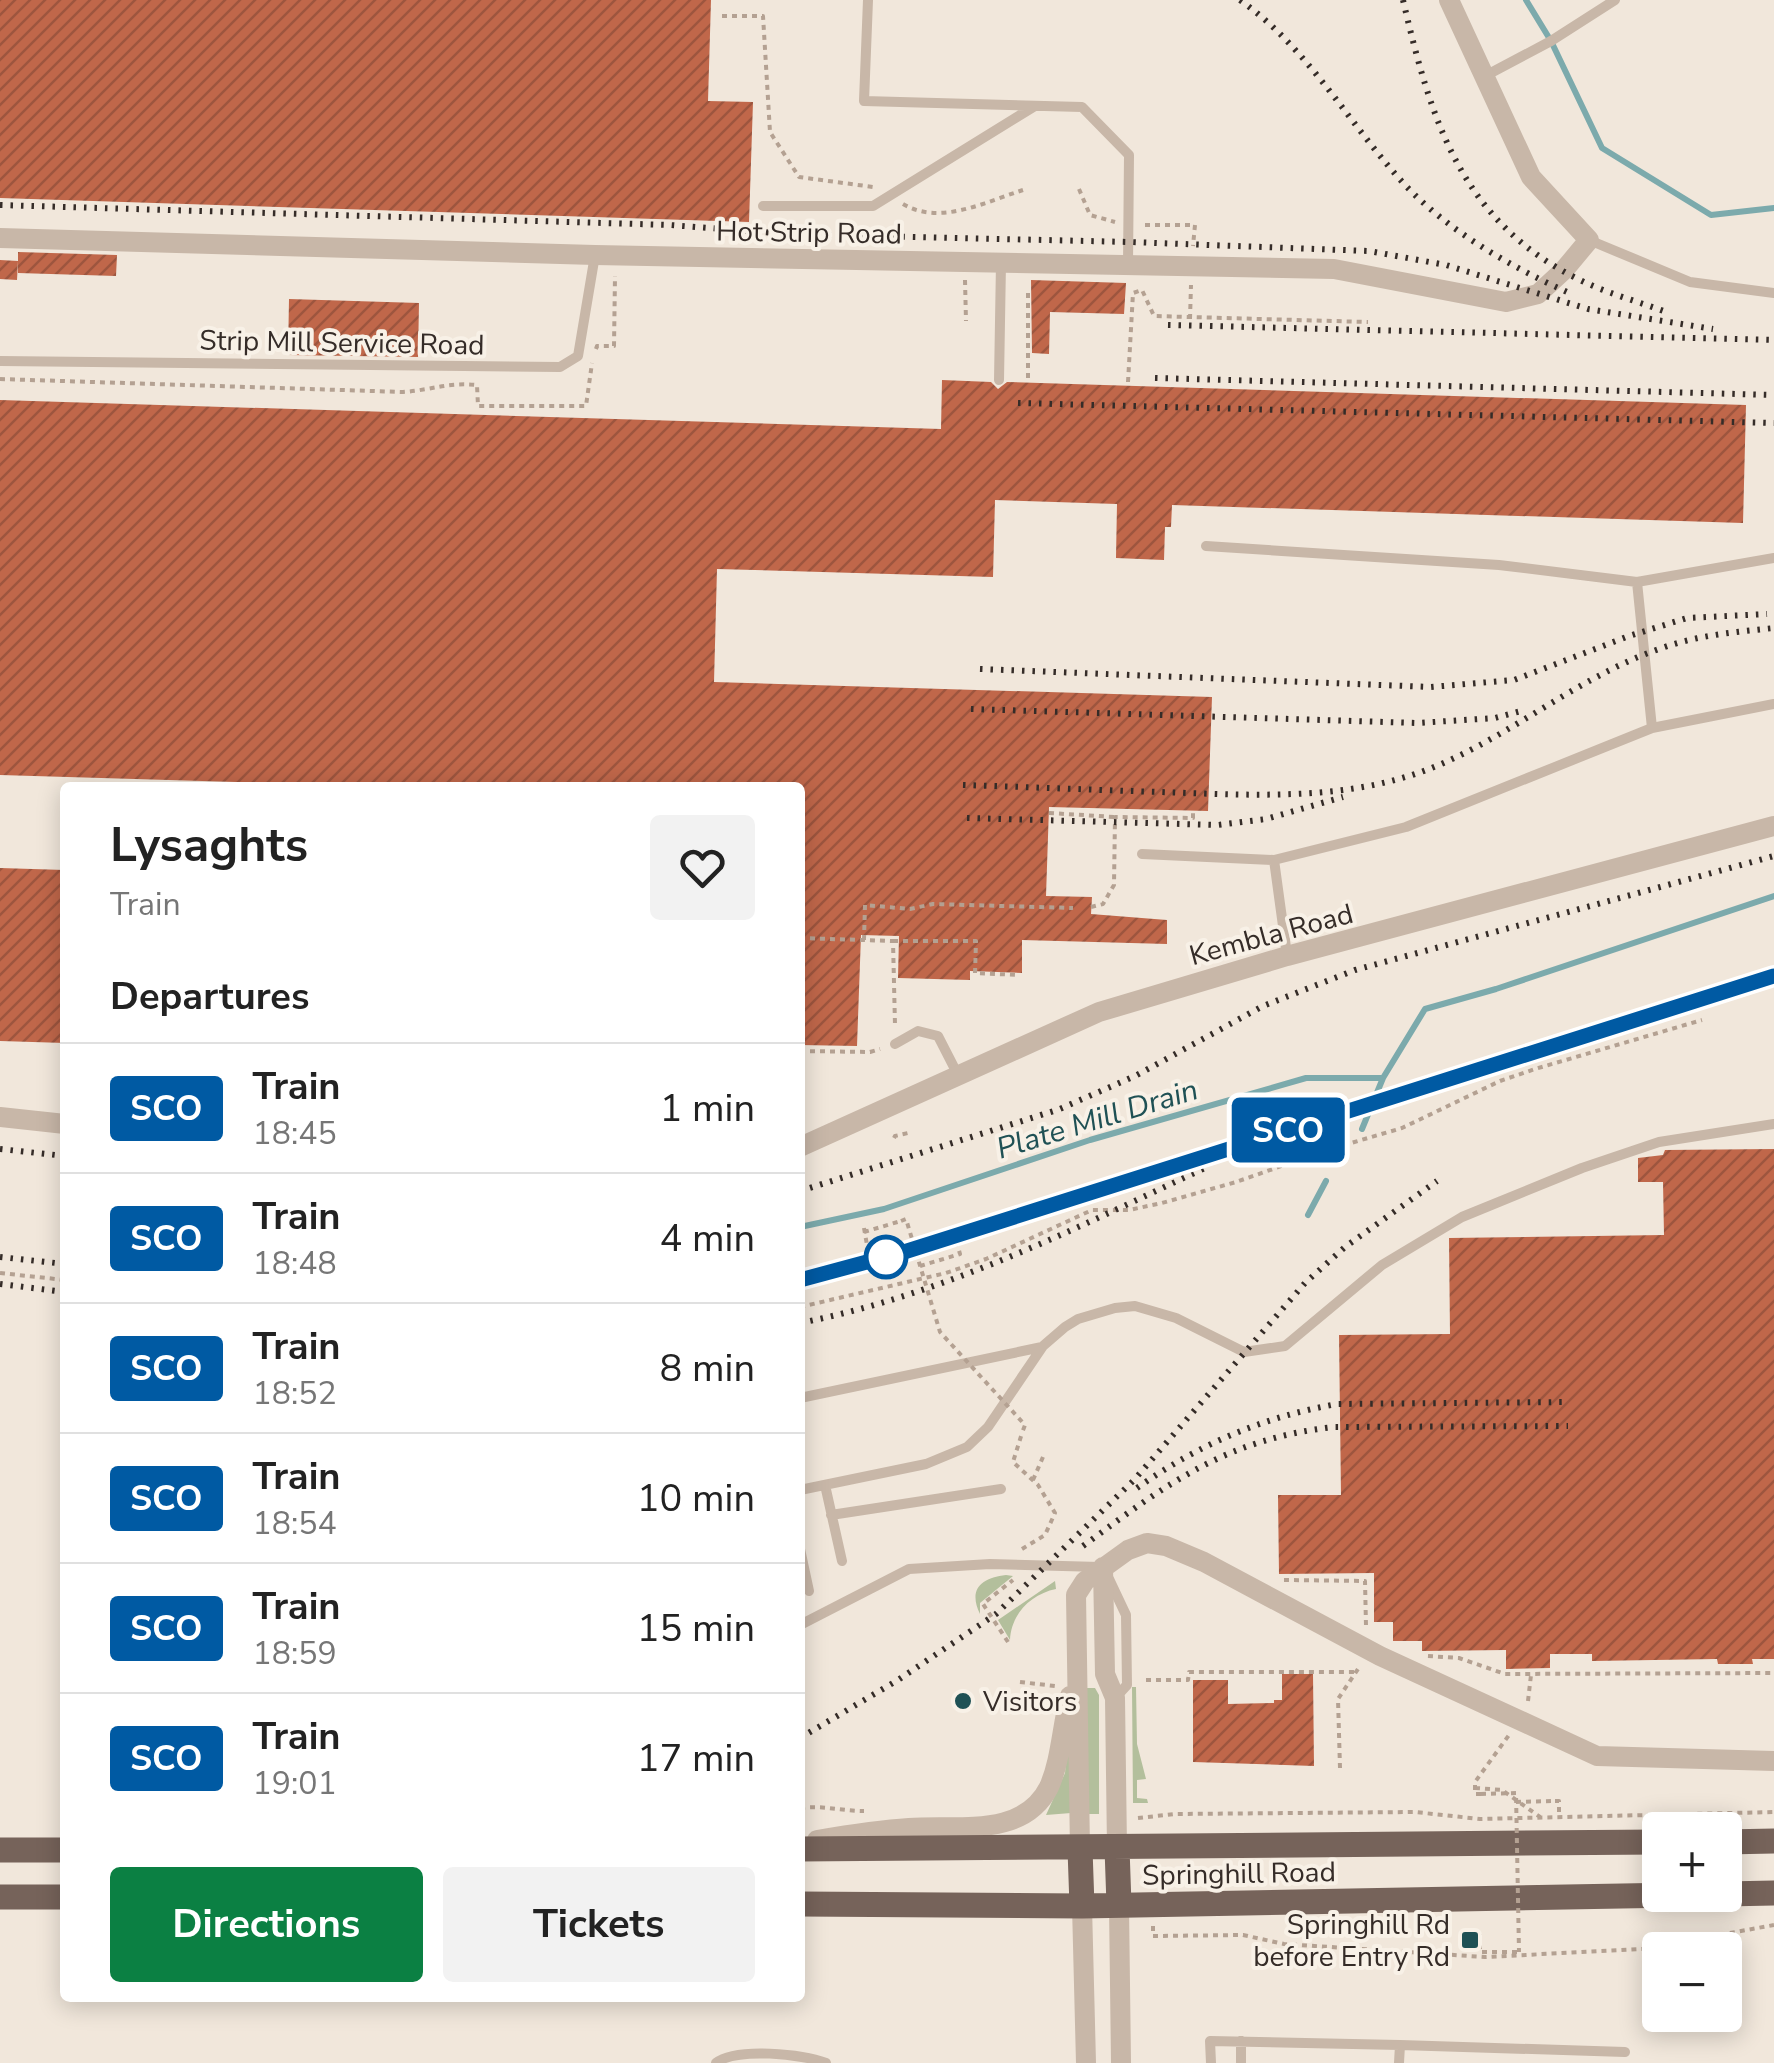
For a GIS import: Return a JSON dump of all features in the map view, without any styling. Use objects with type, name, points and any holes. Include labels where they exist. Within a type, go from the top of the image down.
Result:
[{"type":"main road","points":[[1742,1842],[1774,1841]]},
{"type":"main road","name":"Springhill Road","points":[[805,1846],[1080,1849],[1642,1842]]},
{"type":"main road","points":[[1117,1848],[1119,1905]]},
{"type":"main road","points":[[1080,1849],[1082,1906]]},
{"type":"main road","points":[[0,1850],[60,1850]]},
{"type":"main road","points":[[1742,1894],[1774,1893]]},
{"type":"main road","points":[[0,1896],[60,1897]]},
{"type":"main road","name":"Springhill Road","points":[[805,1904],[1082,1906],[1642,1896]]},
{"type":"street","points":[[1449,0],[1531,177],[1588,240]]},
{"type":"street","name":"Hot Strip Road","points":[[0,238],[595,255],[1334,269],[1506,302],[1538,294],[1588,240]]},
{"type":"street","name":"Kembla Road","points":[[805,1145],[1099,1012],[1288,956],[1774,826]]},
{"type":"street","points":[[0,1117],[60,1123]]},
{"type":"street","points":[[1080,1849],[1077,1592],[1104,1567],[1140,1545],[1166,1546],[1185,1552],[1371,1651],[1598,1756],[1774,1760]]},
{"type":"street","points":[[1104,1567],[1106,1674],[1115,1698],[1117,1848]]},
{"type":"street","points":[[1076,1674],[1106,1674]]},
{"type":"street","points":[[805,1845],[910,1828],[1003,1823],[1027,1814],[1051,1780],[1076,1674]]},
{"type":"street","points":[[1119,1905],[1121,2063]]},
{"type":"street","points":[[1082,1906],[1086,2063]]},
{"type":"lane","points":[[868,0],[864,101],[1082,108],[1129,155],[1128,265]]},
{"type":"lane","points":[[1484,77],[1615,0]]},
{"type":"lane","points":[[763,206],[873,206],[1036,106]]},
{"type":"lane","points":[[1588,240],[1690,282],[1774,293]]},
{"type":"lane","name":"Strip Mill Service Road","points":[[0,362],[560,367],[578,356],[595,255]]},
{"type":"lane","points":[[999,380],[1001,263]]},
{"type":"lane","points":[[1206,546],[1499,566],[1637,582],[1774,558]]},
{"type":"lane","points":[[1637,582],[1652,728]]},
{"type":"lane","points":[[1142,854],[1274,860],[1406,826],[1652,728],[1774,704]]},
{"type":"lane","points":[[1274,860],[1288,956]]},
{"type":"lane","points":[[894,1044],[918,1031],[938,1036],[959,1077]]},
{"type":"lane","points":[[805,1489],[926,1464],[967,1447],[988,1426],[1044,1346],[1078,1319],[1135,1306],[1176,1318],[1244,1352],[1285,1346],[1382,1266],[1462,1217],[1582,1168],[1659,1142],[1774,1124]]},
{"type":"lane","points":[[805,1397],[1044,1346]]},
{"type":"lane","points":[[825,1485],[842,1561]]},
{"type":"lane","points":[[832,1514],[1001,1489]]},
{"type":"lane","points":[[805,1622],[909,1569],[990,1564],[1104,1567],[1126,1615],[1127,1685],[1115,1698]]},
{"type":"lane","points":[[805,1573],[809,1591]]},
{"type":"lane","points":[[1210,2063],[1210,2041],[1625,2052]]},
{"type":"lane","points":[[1241,2042],[1241,2063]]},
{"type":"lane","points":[[1399,2063],[1400,2045]]},
{"type":"lane","points":[[716,2063],[742,2053],[826,2063]]},
{"type":"path","points":[[722,16],[763,16],[770,132],[799,177],[875,188]]},
{"type":"path","points":[[1080,189],[1090,216],[1130,226],[1195,226],[1190,319]]},
{"type":"path","points":[[900,202],[912,209],[948,214],[1023,190]]},
{"type":"path","points":[[0,379],[403,392],[432,390],[450,382],[477,384],[478,406],[586,406],[597,346],[614,346],[615,274]]},
{"type":"path","points":[[965,278],[966,320]]},
{"type":"path","points":[[1128,382],[1133,293],[1142,290],[1154,316],[1368,322]]},
{"type":"path","points":[[1028,293],[1028,378]]},
{"type":"path","points":[[1049,814],[1115,817]]},
{"type":"path","points":[[864,940],[866,904],[910,909],[933,904],[1073,908]]},
{"type":"path","points":[[805,938],[976,941],[974,973],[1019,975]]},
{"type":"path","points":[[805,1052],[870,1055],[894,1044],[893,941]]},
{"type":"path","points":[[805,1306],[960,1268],[1092,1210],[1129,1210],[1236,1182],[1402,1128],[1535,1069],[1702,1020]]},
{"type":"path","points":[[894,1138],[908,1133]]},
{"type":"path","points":[[868,1245],[864,1230],[906,1220],[940,1332],[1025,1425],[1013,1459],[1054,1507],[1050,1528],[1042,1538],[1018,1552]]},
{"type":"path","points":[[920,1266],[960,1254],[956,1240]]},
{"type":"path","points":[[0,1273],[60,1279]]},
{"type":"path","points":[[1033,1480],[1043,1457]]},
{"type":"path","points":[[1008,1642],[983,1604],[1017,1580],[1017,1576]]},
{"type":"path","points":[[1284,1580],[1365,1581],[1366,1628],[1380,1638],[1338,1699],[1340,1768]]},
{"type":"path","points":[[1426,1656],[1459,1658],[1505,1674],[1774,1673]]},
{"type":"path","points":[[1146,1680],[1188,1680],[1188,1672],[1356,1672]]},
{"type":"path","points":[[1020,1682],[1056,1686]]},
{"type":"path","points":[[1480,1954],[1519,1952],[1516,1802],[1516,1793],[1481,1794],[1475,1794],[1475,1785],[1502,1790],[1540,1816]]},
{"type":"path","points":[[1516,1802],[1559,1801],[1559,1816]]},
{"type":"path","points":[[1140,1818],[1175,1814],[1416,1812],[1480,1818],[1774,1812]]},
{"type":"path","points":[[1152,1905],[1153,1936],[1243,1935],[1284,1944],[1480,1954],[1642,1949],[1774,1925]]},
{"type":"path","points":[[1480,1934],[1480,1954]]},
{"type":"green space","points":[[1013,1576],[980,1603],[980,1614],[975,1598],[979,1586]]},
{"type":"green space","points":[[1055,1581],[1056,1589],[1031,1600],[1018,1614],[1010,1640],[998,1620]]},
{"type":"green space","points":[[1132,1687],[1136,1687],[1137,1744],[1146,1779],[1137,1780],[1137,1798],[1147,1799],[1148,1803],[1133,1803]]},
{"type":"green space","points":[[1085,1688],[1095,1688],[1099,1695],[1099,1814],[1087,1814]]},
{"type":"green space","points":[[1069,1723],[1071,1813],[1046,1815],[1065,1773]]},
{"type":"building","points":[[0,0],[711,0],[708,101],[753,102],[749,222],[0,198]]},
{"type":"building","points":[[18,252],[117,255],[116,276],[18,273]]},
{"type":"building","points":[[0,260],[18,261],[17,280],[0,279]]},
{"type":"building","points":[[1031,280],[1126,283],[1124,314],[1050,312],[1049,354],[1032,353]]},
{"type":"building","points":[[289,299],[419,303],[418,357],[288,355]]},
{"type":"building","points":[[942,380],[991,382],[998,389],[1007,382],[1746,405],[1743,523],[1172,505],[1171,527],[1165,527],[1164,560],[1116,558],[1117,504],[995,500],[993,577],[717,569],[714,682],[1212,697],[1208,811],[1049,807],[1046,896],[1092,897],[1091,914],[1167,920],[1167,944],[1022,940],[1022,973],[970,971],[970,980],[898,978],[899,936],[861,935],[857,1046],[805,1045],[805,782],[236,782],[0,775],[0,400],[941,429]]},
{"type":"building","points":[[0,868],[60,870],[60,1043],[0,1041]]},
{"type":"building","points":[[1774,1149],[1774,1659],[1752,1659],[1753,1664],[1718,1664],[1717,1659],[1592,1661],[1592,1654],[1550,1654],[1550,1668],[1506,1669],[1506,1650],[1422,1651],[1422,1641],[1393,1641],[1393,1622],[1374,1622],[1374,1573],[1279,1574],[1278,1495],[1341,1495],[1339,1335],[1450,1334],[1449,1238],[1664,1235],[1663,1182],[1638,1182],[1638,1158],[1663,1155],[1665,1150]]},
{"type":"building","points":[[1282,1674],[1313,1674],[1314,1766],[1193,1762],[1193,1680],[1228,1680],[1228,1704],[1274,1703],[1282,1700]]},
{"type":"waterway","points":[[1526,0],[1551,41],[1602,148],[1711,215],[1774,208]]},
{"type":"waterway","name":"Plate Mill Drain","points":[[805,1226],[884,1209],[1090,1140],[1306,1078],[1383,1078],[1425,1009],[1774,896]]},
{"type":"waterway","points":[[1362,1129],[1383,1078]]},
{"type":"waterway","points":[[1308,1215],[1326,1181]]},
{"type":"railway","points":[[1240,0],[1305,61],[1414,195],[1498,257],[1567,292]]},
{"type":"railway","points":[[1403,0],[1440,126],[1458,164],[1507,230],[1541,257],[1582,281],[1669,313]]},
{"type":"railway","points":[[0,205],[1369,251],[1446,265],[1588,309],[1713,329]]},
{"type":"railway","points":[[1168,325],[1774,340]]},
{"type":"railway","points":[[1155,378],[1774,395]]},
{"type":"railway","points":[[1018,403],[1774,423]]},
{"type":"railway","points":[[980,669],[1431,687],[1514,680],[1687,618],[1767,614]]},
{"type":"railway","points":[[963,785],[1258,795],[1323,792],[1387,782],[1418,773],[1480,745],[1630,660],[1703,637],[1774,628]]},
{"type":"railway","points":[[971,709],[1418,723],[1495,718],[1521,711]]},
{"type":"railway","points":[[967,818],[1218,825],[1266,819],[1343,797]]},
{"type":"railway","points":[[805,1189],[1060,1109],[1137,1075],[1263,1006],[1355,970],[1774,856]]},
{"type":"railway","points":[[805,1279],[904,1252],[1774,976]]},
{"type":"railway","points":[[0,1149],[60,1155]]},
{"type":"railway","points":[[805,1322],[905,1296],[956,1278],[1205,1168]]},
{"type":"railway","points":[[805,1735],[898,1680],[996,1614],[1134,1480],[1305,1283],[1345,1247],[1437,1181]]},
{"type":"railway","points":[[0,1257],[60,1263]]},
{"type":"railway","points":[[0,1284],[60,1291]]},
{"type":"railway","points":[[1137,1488],[1232,1434],[1283,1416],[1337,1404],[1568,1402]]},
{"type":"railway","points":[[1083,1546],[1200,1467],[1261,1442],[1296,1433],[1334,1427],[1568,1426]]},
{"type":"train","name":"SCO","points":[[805,1279],[904,1252],[1774,976]]},
{"type":"place","name":"Visitors","points":[[963,1701]]},
{"type":"place","name":"Springhill Rd before Entry Rd","points":[[1470,1940]]}]
